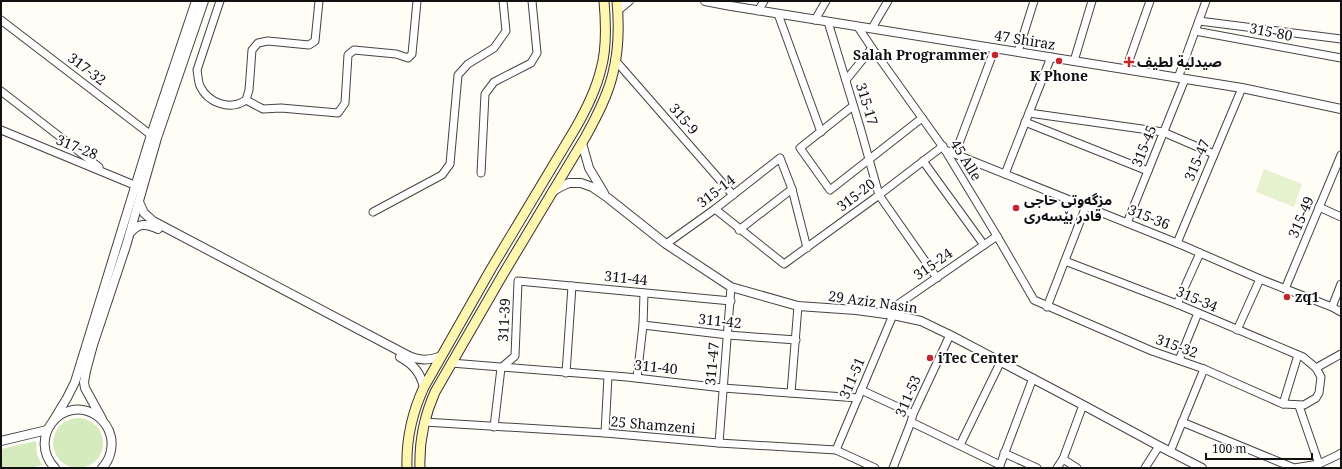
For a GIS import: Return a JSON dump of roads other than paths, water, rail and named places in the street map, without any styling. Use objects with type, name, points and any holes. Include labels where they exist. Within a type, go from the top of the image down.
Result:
[{"type":"main road","points":[[407,468],[408,440],[412,419],[417,401],[424,387],[491,269],[576,129],[587,108],[601,69],[604,46],[604,1]]},
{"type":"main road","points":[[420,468],[420,442],[424,422],[432,399],[451,363],[582,143],[601,107],[614,72],[617,48],[617,5]]},
{"type":"main road","points":[[491,269],[502,276]]},
{"type":"street","points":[[220,1],[197,70],[200,85],[206,95],[216,102],[230,106],[240,105],[246,100],[249,90],[252,50],[258,43],[268,41],[309,45],[315,41],[319,1]]},
{"type":"street","points":[[246,100],[263,109],[281,108],[338,113],[345,103],[348,55],[354,50],[396,54],[408,58],[412,54],[417,1]]},
{"type":"street","points":[[373,212],[442,174],[450,164],[458,75],[468,64],[494,48],[506,31],[503,1]]},
{"type":"street","points":[[481,173],[485,94],[494,82],[531,63],[537,53],[532,1]]},
{"type":"street","points":[[617,5],[629,1]]},
{"type":"street","name":"47 Shiraz","points":[[705,1],[758,11],[1242,88],[1341,109]]},
{"type":"street","points":[[758,11],[764,1]]},
{"type":"street","points":[[815,20],[826,1]]},
{"type":"street","points":[[872,28],[888,1]]},
{"type":"street","points":[[1018,52],[1034,1]]},
{"type":"street","points":[[1074,61],[1092,1]]},
{"type":"street","points":[[1126,69],[1150,1]]},
{"type":"street","name":"315-45","points":[[1127,223],[1163,132],[1206,1]]},
{"type":"street","points":[[55,468],[45,452],[44,441],[47,430],[75,382],[198,2]]},
{"type":"street","points":[[778,14],[821,132]]},
{"type":"street","name":"317-32","points":[[1,20],[154,136]]},
{"type":"street","points":[[1199,21],[1341,39]]},
{"type":"street","name":"315-17","points":[[828,22],[879,195],[937,278]]},
{"type":"street","name":"45 Alle","points":[[858,27],[944,148],[1034,300],[1047,307]]},
{"type":"street","name":"315-80","points":[[1196,31],[1341,58]]},
{"type":"street","points":[[846,80],[872,48]]},
{"type":"street","points":[[955,154],[995,48]]},
{"type":"street","points":[[1005,174],[1051,57]]},
{"type":"street","name":"315-9","points":[[615,60],[733,195]]},
{"type":"street","name":"315-47","points":[[1177,242],[1242,88]]},
{"type":"street","points":[[1,91],[107,173]]},
{"type":"street","points":[[853,106],[800,148],[830,190],[922,118]]},
{"type":"street","points":[[1029,113],[1163,132],[1214,154]]},
{"type":"street","points":[[1026,122],[1148,172]]},
{"type":"street","name":"317-28","points":[[1,130],[139,187]]},
{"type":"street","name":"29 Aziz Nasin","points":[[582,143],[586,160],[593,176],[608,198]]},
{"type":"street","name":"315-36","points":[[944,148],[955,154],[1177,242],[1260,279],[1332,307],[1341,312]]},
{"type":"street","name":"315-20","points":[[739,230],[784,264],[923,161],[944,148]]},
{"type":"street","name":"315-49","points":[[1285,289],[1341,155]]},
{"type":"street","name":"315-14","points":[[666,244],[715,210],[780,158],[792,190]]},
{"type":"street","points":[[923,161],[984,245]]},
{"type":"street","name":"29 Aziz Nasin","points":[[552,192],[564,185],[581,183],[592,187],[666,244],[731,287],[798,306],[856,310],[893,315],[921,321],[1001,361],[1202,468]]},
{"type":"street","points":[[103,467],[110,456],[112,439],[108,428],[86,392],[84,379],[93,345],[139,202],[139,187]]},
{"type":"street","points":[[715,210],[739,230],[792,190],[807,248]]},
{"type":"street","points":[[139,202],[144,213],[153,221],[407,356],[424,360],[441,356]]},
{"type":"street","points":[[1047,307],[1086,206]]},
{"type":"street","points":[[1319,207],[1341,217]]},
{"type":"street","points":[[129,234],[141,225],[148,224],[156,228],[404,359],[416,369],[424,387]]},
{"type":"street","name":"315-24","points":[[884,314],[997,236]]},
{"type":"street","points":[[1177,304],[1200,253]]},
{"type":"street","name":"315-34","points":[[1065,261],[1177,304],[1298,355],[1310,362],[1316,368]]},
{"type":"street","points":[[1237,330],[1260,279]]},
{"type":"street","name":"311-44","points":[[518,281],[731,301]]},
{"type":"street","name":"311-39","points":[[501,368],[515,356],[518,281]]},
{"type":"street","points":[[1332,307],[1341,284]]},
{"type":"street","points":[[566,373],[572,286]]},
{"type":"street","name":"311-47","points":[[719,444],[731,287]]},
{"type":"street","points":[[637,378],[644,293]]},
{"type":"street","points":[[791,393],[798,306]]},
{"type":"street","name":"315-32","points":[[1047,307],[1152,351],[1204,369],[1282,404],[1299,406]]},
{"type":"street","points":[[1179,360],[1198,313]]},
{"type":"street","name":"311-51","points":[[836,450],[893,315]]},
{"type":"street","name":"311-42","points":[[642,325],[728,335],[796,340]]},
{"type":"street","name":"311-53","points":[[893,468],[912,418],[950,335]]},
{"type":"street","points":[[1319,464],[1299,406],[1310,402],[1316,398],[1319,393],[1321,377],[1316,368],[1341,354]]},
{"type":"street","points":[[1282,404],[1298,355]]},
{"type":"street","points":[[960,445],[1001,361]]},
{"type":"street","name":"311-40","points":[[451,363],[637,378],[723,388],[858,398]]},
{"type":"street","points":[[494,427],[501,368]]},
{"type":"street","points":[[1170,452],[1204,369]]},
{"type":"street","points":[[605,434],[608,376]]},
{"type":"street","points":[[861,390],[999,467],[1033,378]]},
{"type":"street","points":[[1057,468],[1063,459],[1083,405]]},
{"type":"street","points":[[53,421],[66,412],[77,410],[93,413],[102,419]]},
{"type":"street","name":"25 Shamzeni","points":[[424,422],[605,434],[719,444],[836,450],[876,468]]},
{"type":"street","points":[[1182,422],[1294,468],[1319,464],[1341,453]]},
{"type":"street","points":[[1,441],[47,430]]},
{"type":"street","points":[[1145,468],[1159,446]]},
{"type":"street","points":[[1004,453],[1037,468]]},
{"type":"street","points":[[1063,459],[1077,468]]},
{"type":"place","name":"Salah Programmer","points":[[995,55]]},
{"type":"place","name":"K Phone","points":[[1059,61]]},
{"type":"place","name":"صیدلیة لطیف","points":[[1129,62]]},
{"type":"place","name":"مزگەوتی حاجی قادر بێسەری","points":[[1016,208]]},
{"type":"place","name":"zq1","points":[[1287,297]]},
{"type":"place","name":"iTec Center","points":[[930,358]]}]
